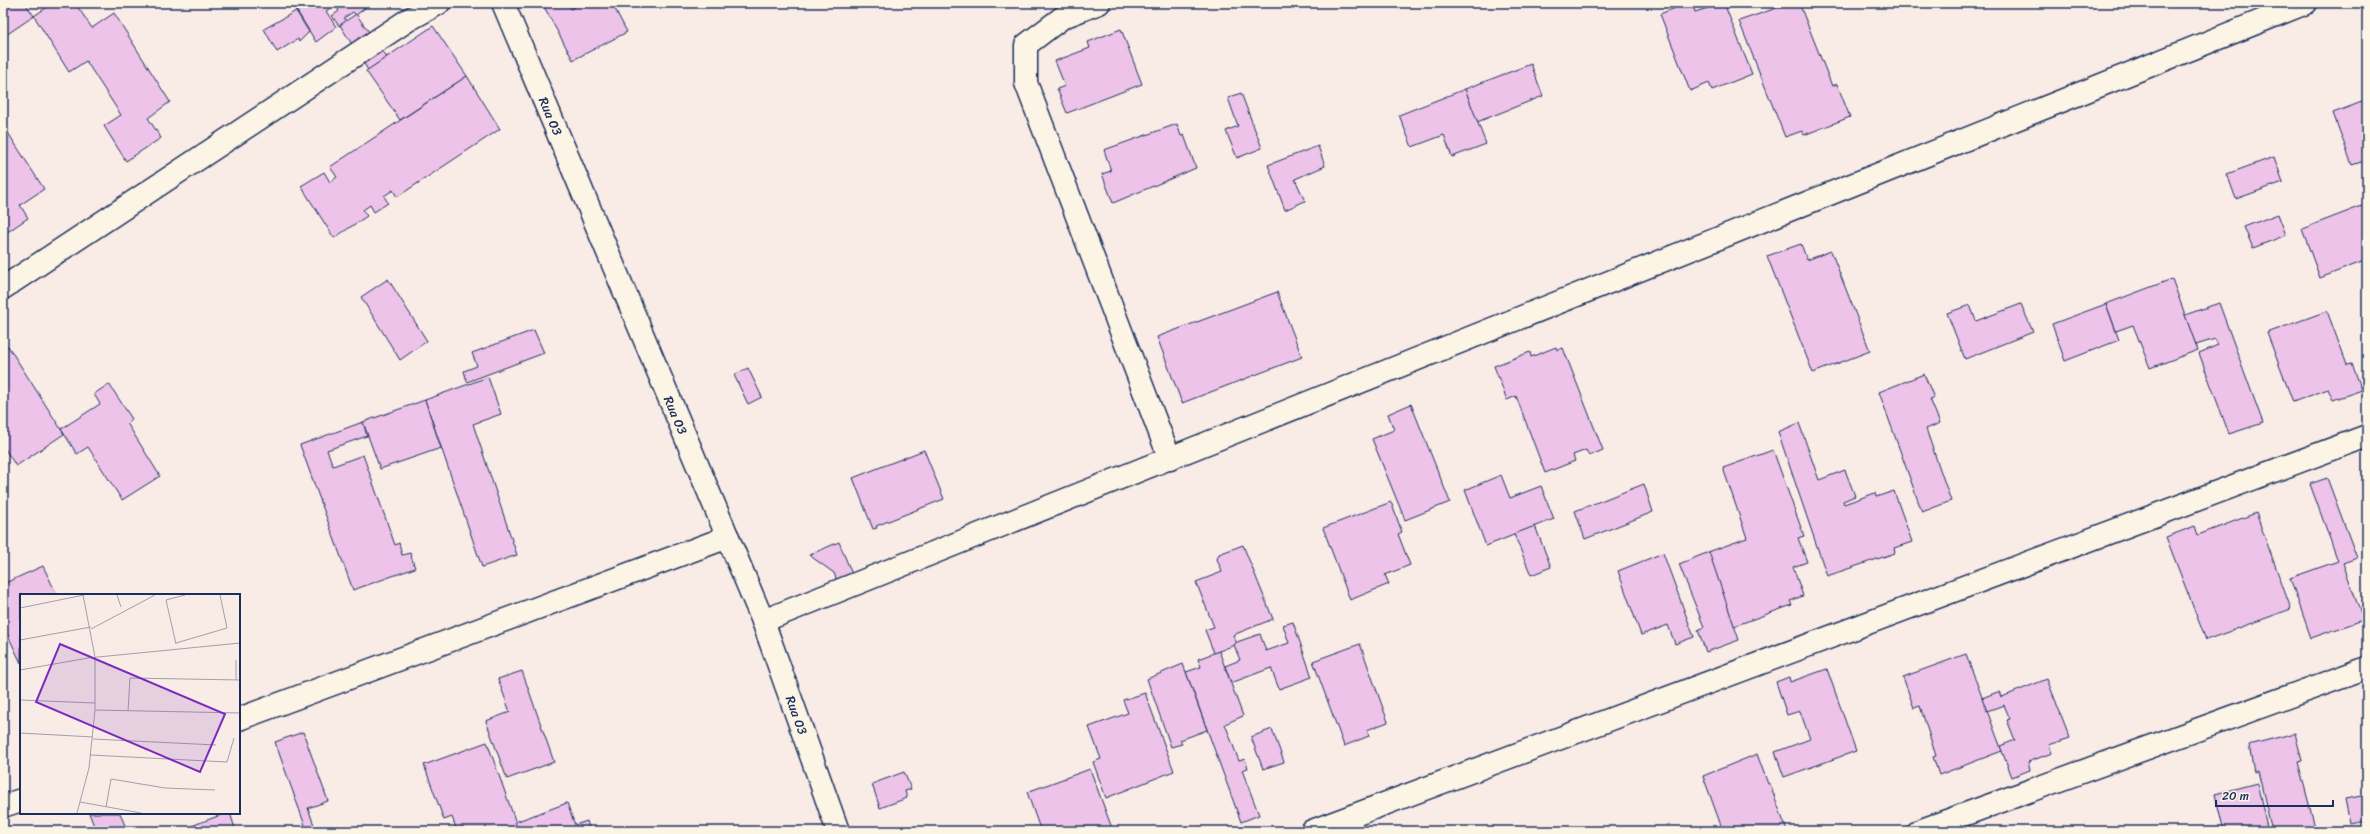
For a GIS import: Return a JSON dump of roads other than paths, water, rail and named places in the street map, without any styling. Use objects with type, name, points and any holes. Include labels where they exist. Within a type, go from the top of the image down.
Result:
[{"type":"street","points":[[3,288],[402,24],[439,3]]},
{"type":"street","name":"Rua 03","points":[[503,3],[763,621],[838,831]]},
{"type":"street","points":[[1099,3],[1063,17],[1026,46],[1026,84],[1170,459]]},
{"type":"street","points":[[763,621],[2306,3]]},
{"type":"street","points":[[1312,831],[2367,436]]},
{"type":"street","points":[[240,719],[728,537]]},
{"type":"street","points":[[1919,831],[2367,668]]},
{"type":"street","points":[[3,806],[20,800]]}]
